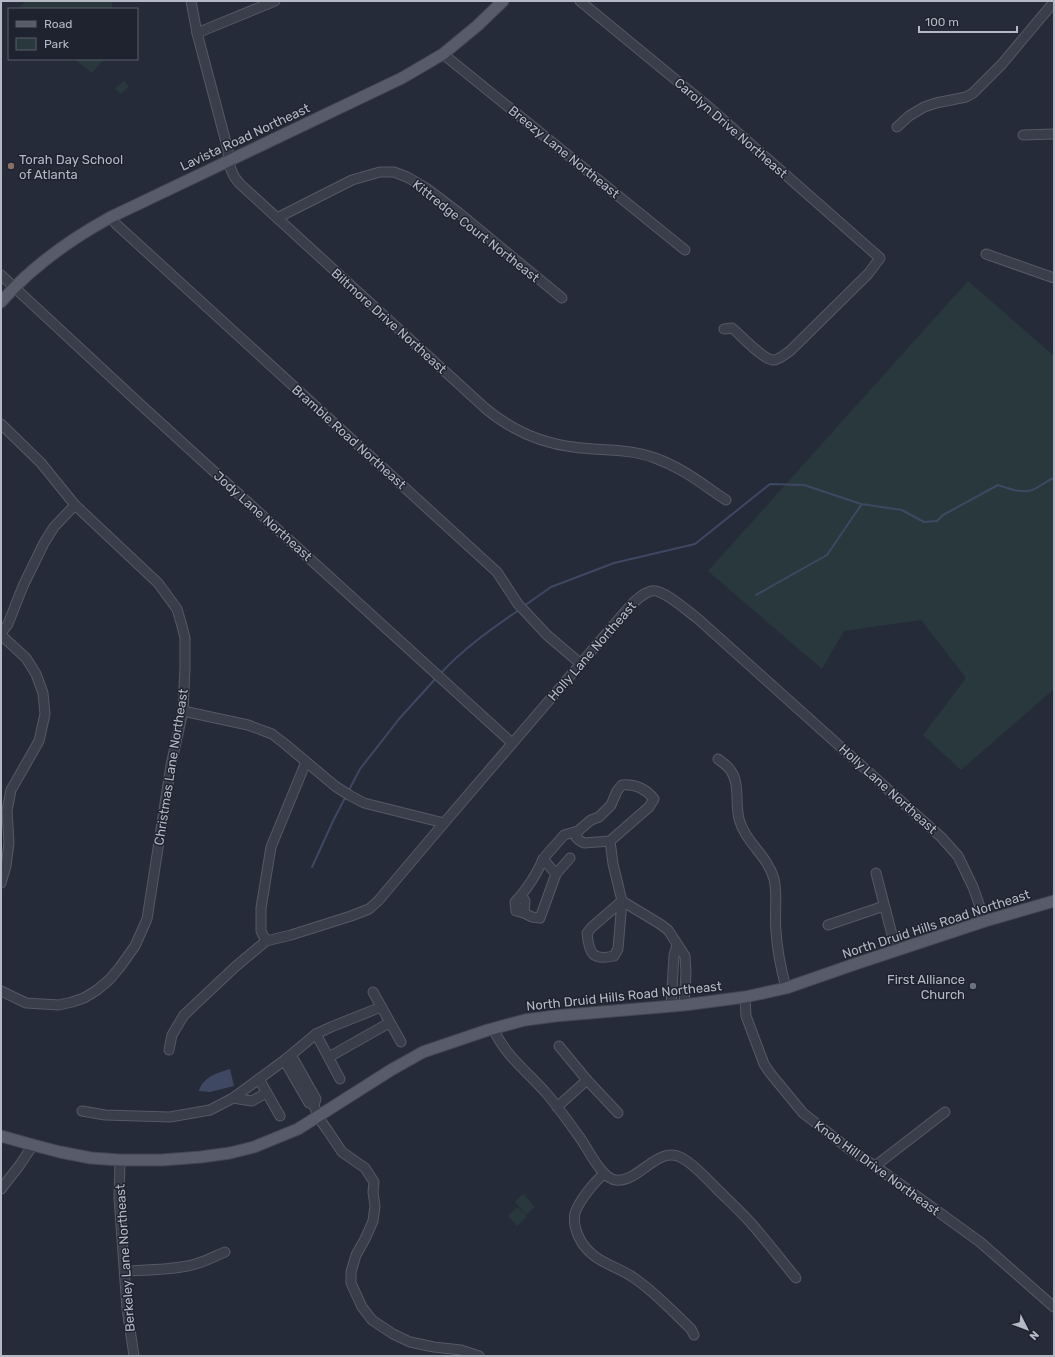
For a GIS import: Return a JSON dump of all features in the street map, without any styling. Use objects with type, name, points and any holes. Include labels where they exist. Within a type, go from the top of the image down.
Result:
[{"type":"main road","name":"Lavista Road Northeast","points":[[1,302],[29,273],[64,245],[111,217],[402,78],[442,54],[477,26],[503,1]]},
{"type":"main road","name":"North Druid Hills Road Northeast","points":[[1,1136],[91,1158],[162,1160],[230,1154],[254,1147],[298,1129],[391,1070],[423,1052],[493,1028],[525,1020],[684,1005],[745,997],[786,988],[985,921],[1054,901]]},
{"type":"street","name":"Biltmore Drive Northeast","points":[[190,1],[228,150],[232,174],[237,181],[485,408],[508,424],[535,437],[558,445],[625,451],[655,458],[690,474],[726,500]]},
{"type":"street","points":[[197,33],[275,1]]},
{"type":"street","name":"Carolyn Drive Northeast","points":[[580,1],[704,103],[880,258],[868,274],[790,351],[780,358],[773,360],[764,356],[732,328],[724,328]]},
{"type":"street","points":[[897,127],[909,116],[924,107],[936,103],[956,100],[973,93],[1002,64],[1054,2]]},
{"type":"street","name":"Breezy Lane Northeast","points":[[442,54],[685,250]]},
{"type":"street","points":[[1023,135],[1054,134]]},
{"type":"street","name":"Kittredge Court Northeast","points":[[277,218],[352,180],[380,172],[394,172],[407,177],[426,188],[459,213],[562,298]]},
{"type":"street","name":"Bramble Road Northeast","points":[[111,217],[116,224],[497,572],[522,608],[546,634],[581,664]]},
{"type":"street","points":[[986,254],[1054,278]]},
{"type":"street","name":"Jody Lane Northeast","points":[[1,274],[141,405],[512,743]]},
{"type":"street","name":"Christmas Lane Northeast","points":[[1,424],[41,463],[75,505],[158,583],[177,609],[185,638],[186,668],[183,711],[170,773],[147,919],[136,946],[109,980],[84,998],[59,1005],[26,1003],[1,991]]},
{"type":"street","points":[[1,882],[6,866],[9,843],[7,811],[11,790],[39,741],[45,714],[43,693],[36,674],[26,658],[1,634],[8,624],[23,586],[44,543],[54,527],[75,505]]},
{"type":"street","name":"Holly Lane Northeast","points":[[266,941],[291,935],[369,909],[378,901],[512,743],[639,597],[652,591],[661,592],[697,618],[941,837],[958,856],[973,887],[985,921]]},
{"type":"street","points":[[183,711],[248,725],[272,734],[335,786],[364,803],[444,823]]},
{"type":"street","points":[[718,758],[730,770],[735,778],[739,818],[751,842],[770,868],[774,880],[776,898],[776,930],[781,970],[786,988]]},
{"type":"street","points":[[168,1050],[172,1035],[184,1015],[235,967],[266,941],[261,931],[261,908],[272,847],[306,762]]},
{"type":"street","points":[[570,858],[556,874],[540,918],[532,917],[516,911],[515,902],[522,896],[539,870],[543,859],[564,836],[578,831],[591,820],[599,817],[611,805],[617,791],[622,785],[630,784],[646,790],[654,799],[649,807],[610,841],[584,842],[576,837],[578,831]]},
{"type":"street","points":[[610,841],[613,864],[622,901],[618,949],[614,956],[599,958],[588,948],[587,933],[622,901]]},
{"type":"street","points":[[543,859],[556,874]]},
{"type":"street","points":[[876,873],[896,950]]},
{"type":"street","points":[[622,901],[668,930],[685,956],[686,973],[684,1005]]},
{"type":"street","points":[[828,925],[884,906]]},
{"type":"street","points":[[671,1006],[674,955],[678,945]]},
{"type":"street","points":[[373,992],[401,1042]]},
{"type":"street","name":"Knob Hill Drive Northeast","points":[[745,997],[746,1016],[764,1064],[803,1113],[849,1149],[876,1166],[980,1242],[1054,1307]]},
{"type":"street","points":[[82,1111],[105,1115],[170,1116],[210,1110],[233,1098],[259,1080],[316,1034],[381,1007]]},
{"type":"street","points":[[329,1057],[389,1023]]},
{"type":"street","points":[[493,1028],[497,1038],[510,1056],[546,1093],[580,1137],[604,1174],[616,1180],[626,1179],[642,1170],[658,1158],[670,1155],[680,1157],[693,1165],[749,1221],[796,1278]]},
{"type":"street","points":[[316,1034],[340,1079]]},
{"type":"street","points":[[559,1046],[587,1080],[618,1113]]},
{"type":"street","points":[[286,1059],[294,1060],[302,1082],[316,1099],[314,1105],[318,1117],[342,1152],[365,1168],[374,1182],[376,1206],[373,1221],[356,1255],[351,1272],[351,1282],[362,1307],[372,1320],[393,1334],[410,1342],[434,1347],[461,1350],[479,1356]]},
{"type":"street","points":[[259,1080],[280,1116]]},
{"type":"street","points":[[557,1107],[587,1080]]},
{"type":"street","points":[[233,1098],[252,1101],[266,1093]]},
{"type":"street","points":[[876,1166],[945,1112]]},
{"type":"street","points":[[1,1189],[33,1145]]},
{"type":"street","name":"Berkeley Lane Northeast","points":[[120,1160],[119,1198],[124,1271],[127,1309],[134,1356]]},
{"type":"street","points":[[604,1174],[593,1184],[575,1213],[575,1228],[581,1242],[592,1254],[632,1276],[644,1285],[691,1329],[694,1335]]},
{"type":"street","points":[[124,1271],[188,1266],[208,1260],[225,1252]]},
{"type":"green space","points":[[26,1],[112,1],[112,8],[19,8]]},
{"type":"green space","points":[[75,60],[103,60],[92,73]]},
{"type":"green space","points":[[124,81],[129,87],[121,94],[115,88]]},
{"type":"green space","points":[[968,281],[1054,356],[1054,689],[961,770],[923,735],[966,678],[921,620],[844,631],[822,669],[708,571]]},
{"type":"green space","points":[[523,1194],[535,1207],[526,1215],[515,1202]]},
{"type":"green space","points":[[518,1207],[527,1217],[517,1226],[508,1216]]},
{"type":"water","points":[[230,1069],[234,1086],[210,1092],[199,1091],[204,1082],[211,1076]]},
{"type":"waterway","points":[[524,606],[551,587],[614,563],[695,544],[770,484],[804,485],[861,504],[902,510],[924,522],[937,521],[943,515],[998,485],[1015,490],[1028,491],[1035,489],[1054,478]]},
{"type":"waterway","points":[[756,595],[827,555],[861,505]]},
{"type":"waterway","points":[[440,674],[468,648],[519,610]]},
{"type":"waterway","points":[[348,792],[360,769],[399,719],[437,677]]},
{"type":"waterway","points":[[312,867],[346,796]]},
{"type":"place","name":"Torah Day School of Atlanta","points":[[11,166]]},
{"type":"place","name":"First Alliance Church","points":[[973,986]]}]
